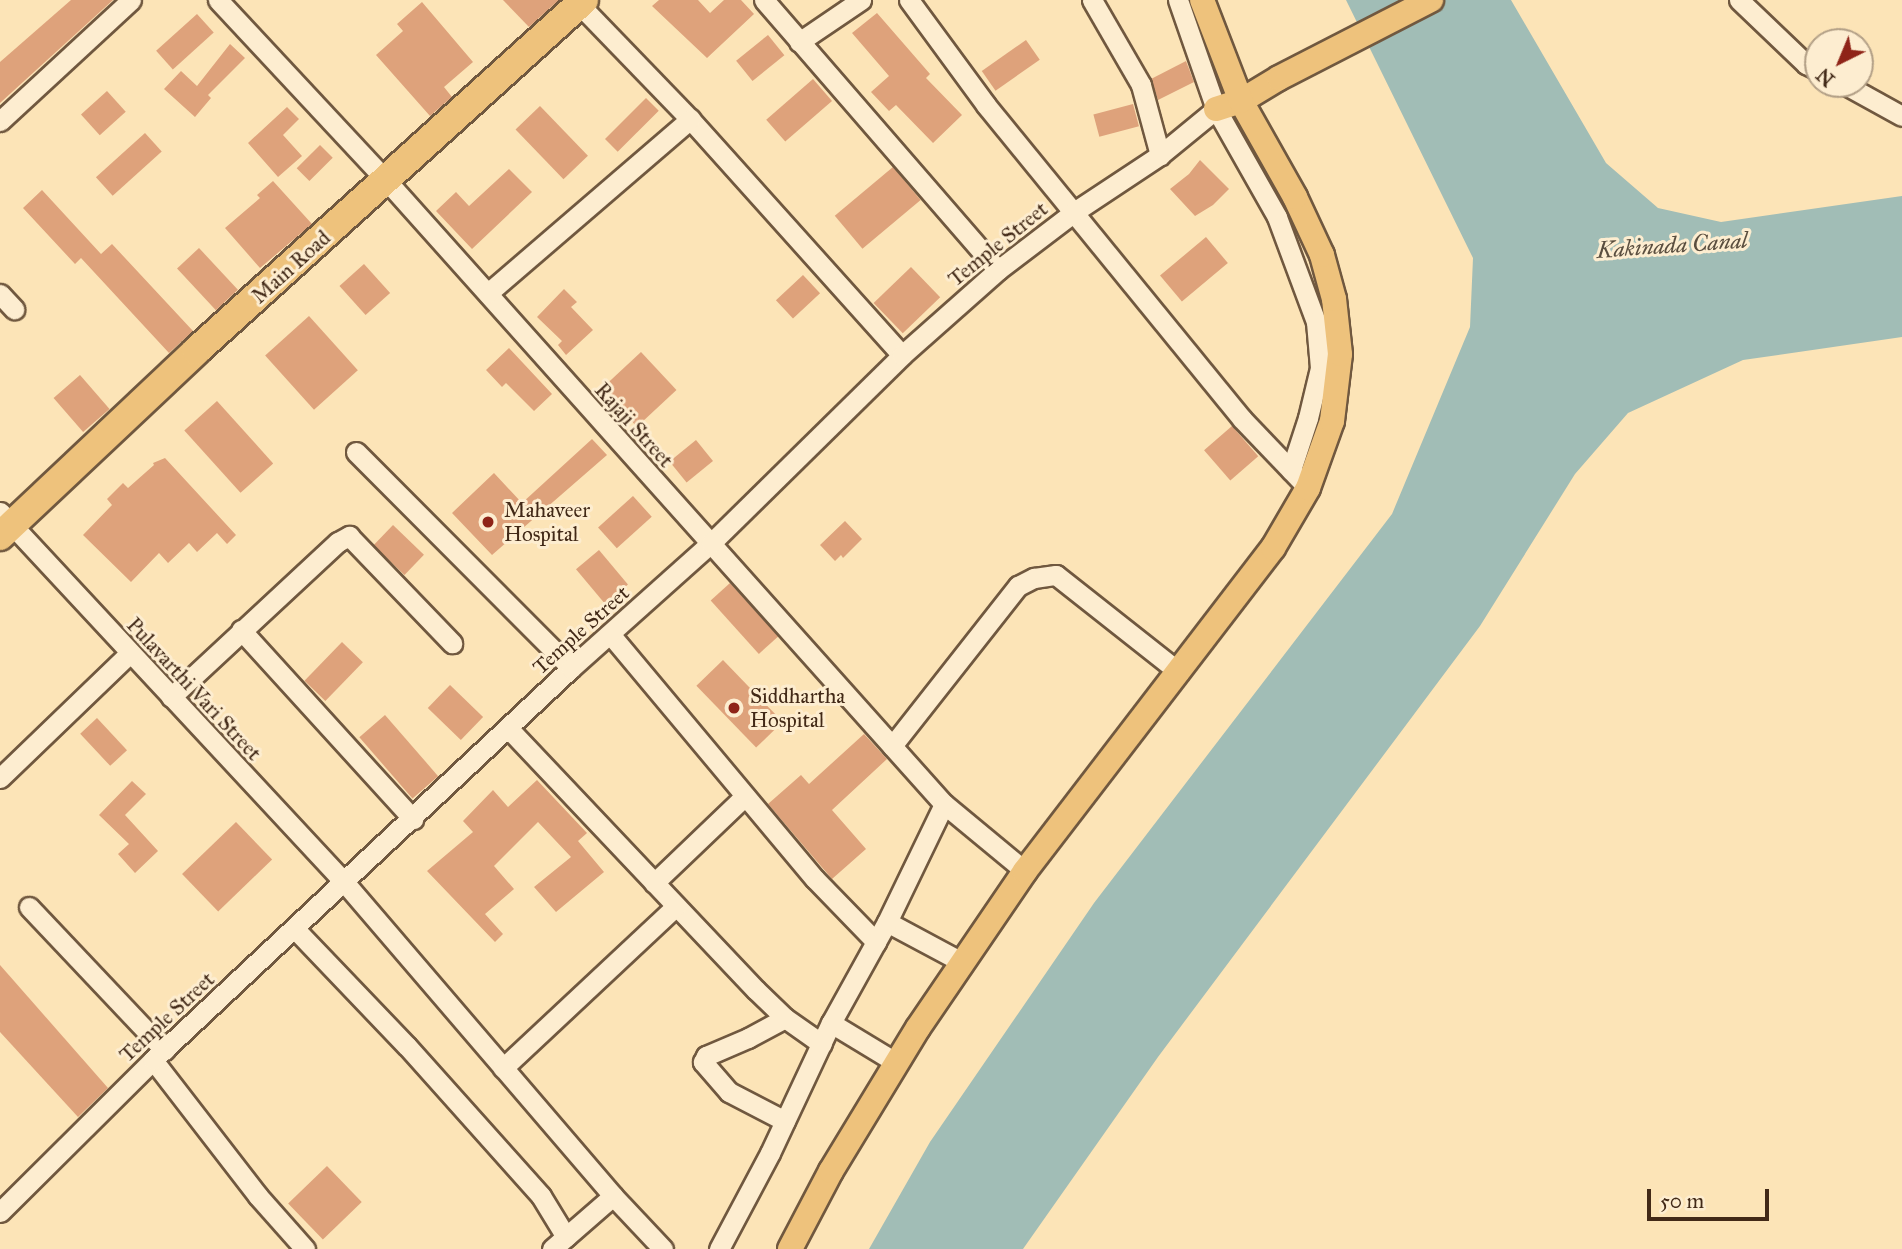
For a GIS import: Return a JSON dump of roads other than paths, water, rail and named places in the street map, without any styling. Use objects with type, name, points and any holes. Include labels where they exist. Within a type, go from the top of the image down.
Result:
[{"type":"highway","name":"Main Road","points":[[4,524],[579,2]]},
{"type":"main road","points":[[790,1249],[831,1171],[962,962],[1025,871],[1273,548],[1299,479],[1332,421],[1340,354],[1334,299],[1322,255],[1295,197],[1241,101],[1202,0]]},
{"type":"main road","points":[[1216,109],[1241,101],[1279,78],[1431,0]]},
{"type":"street","points":[[0,121],[131,0]]},
{"type":"street","name":"Rajaji Street","points":[[218,0],[386,180],[552,369],[944,804],[1025,871]]},
{"type":"street","points":[[764,0],[998,270]]},
{"type":"street","points":[[800,42],[861,0]]},
{"type":"street","points":[[909,0],[986,105],[1242,419],[1299,479]]},
{"type":"street","points":[[1092,0],[1141,85],[1160,155]]},
{"type":"street","points":[[1178,0],[1216,109],[1277,217],[1316,322],[1320,368],[1308,418],[1299,479]]},
{"type":"street","points":[[1739,0],[1804,62]]},
{"type":"street","points":[[579,2],[690,119],[902,355]]},
{"type":"street","points":[[1869,98],[1902,116]]},
{"type":"street","name":"Temple Street","points":[[0,1212],[159,1055],[571,668],[711,543],[902,355],[998,270],[1074,212],[1160,155],[1216,109]]},
{"type":"street","points":[[488,293],[690,119]]},
{"type":"street","points":[[0,294],[14,309]]},
{"type":"street","points":[[356,452],[571,668]]},
{"type":"street","name":"Pulavarthi Vari Street","points":[[4,524],[131,653],[345,883],[613,1196],[663,1249]]},
{"type":"street","points":[[171,697],[338,541],[349,536],[452,643]]},
{"type":"street","points":[[892,746],[1018,586],[1034,578],[1056,575],[1179,672]]},
{"type":"street","points":[[241,629],[413,819]]},
{"type":"street","points":[[611,634],[815,879],[876,942]]},
{"type":"street","points":[[0,778],[131,653]]},
{"type":"street","points":[[509,729],[785,1017],[822,1044]]},
{"type":"street","points":[[654,883],[745,796]]},
{"type":"street","points":[[719,1249],[785,1121],[831,1023],[887,922],[944,804]]},
{"type":"street","points":[[503,1068],[676,906]]},
{"type":"street","points":[[29,907],[159,1055],[258,1196],[305,1249]]},
{"type":"street","points":[[887,922],[962,962]]},
{"type":"street","points":[[295,929],[407,1046],[541,1196],[559,1243],[613,1196]]},
{"type":"street","points":[[785,1017],[748,1038],[706,1056],[703,1062],[729,1092],[785,1121]]},
{"type":"street","points":[[831,1023],[897,1063]]},
{"type":"water","name":"Kakinada Canal","points":[[1346,0],[1511,0],[1606,163],[1658,208],[1721,222],[1902,196],[1902,337],[1743,360],[1628,413],[1575,474],[1480,626],[1158,1057],[1023,1249],[869,1249],[930,1142],[1094,903],[1392,514],[1470,327],[1473,258]]},
{"type":"place","name":"Mahaveer Hospital","points":[[488,522]]},
{"type":"place","name":"Siddhartha Hospital","points":[[734,708]]}]
